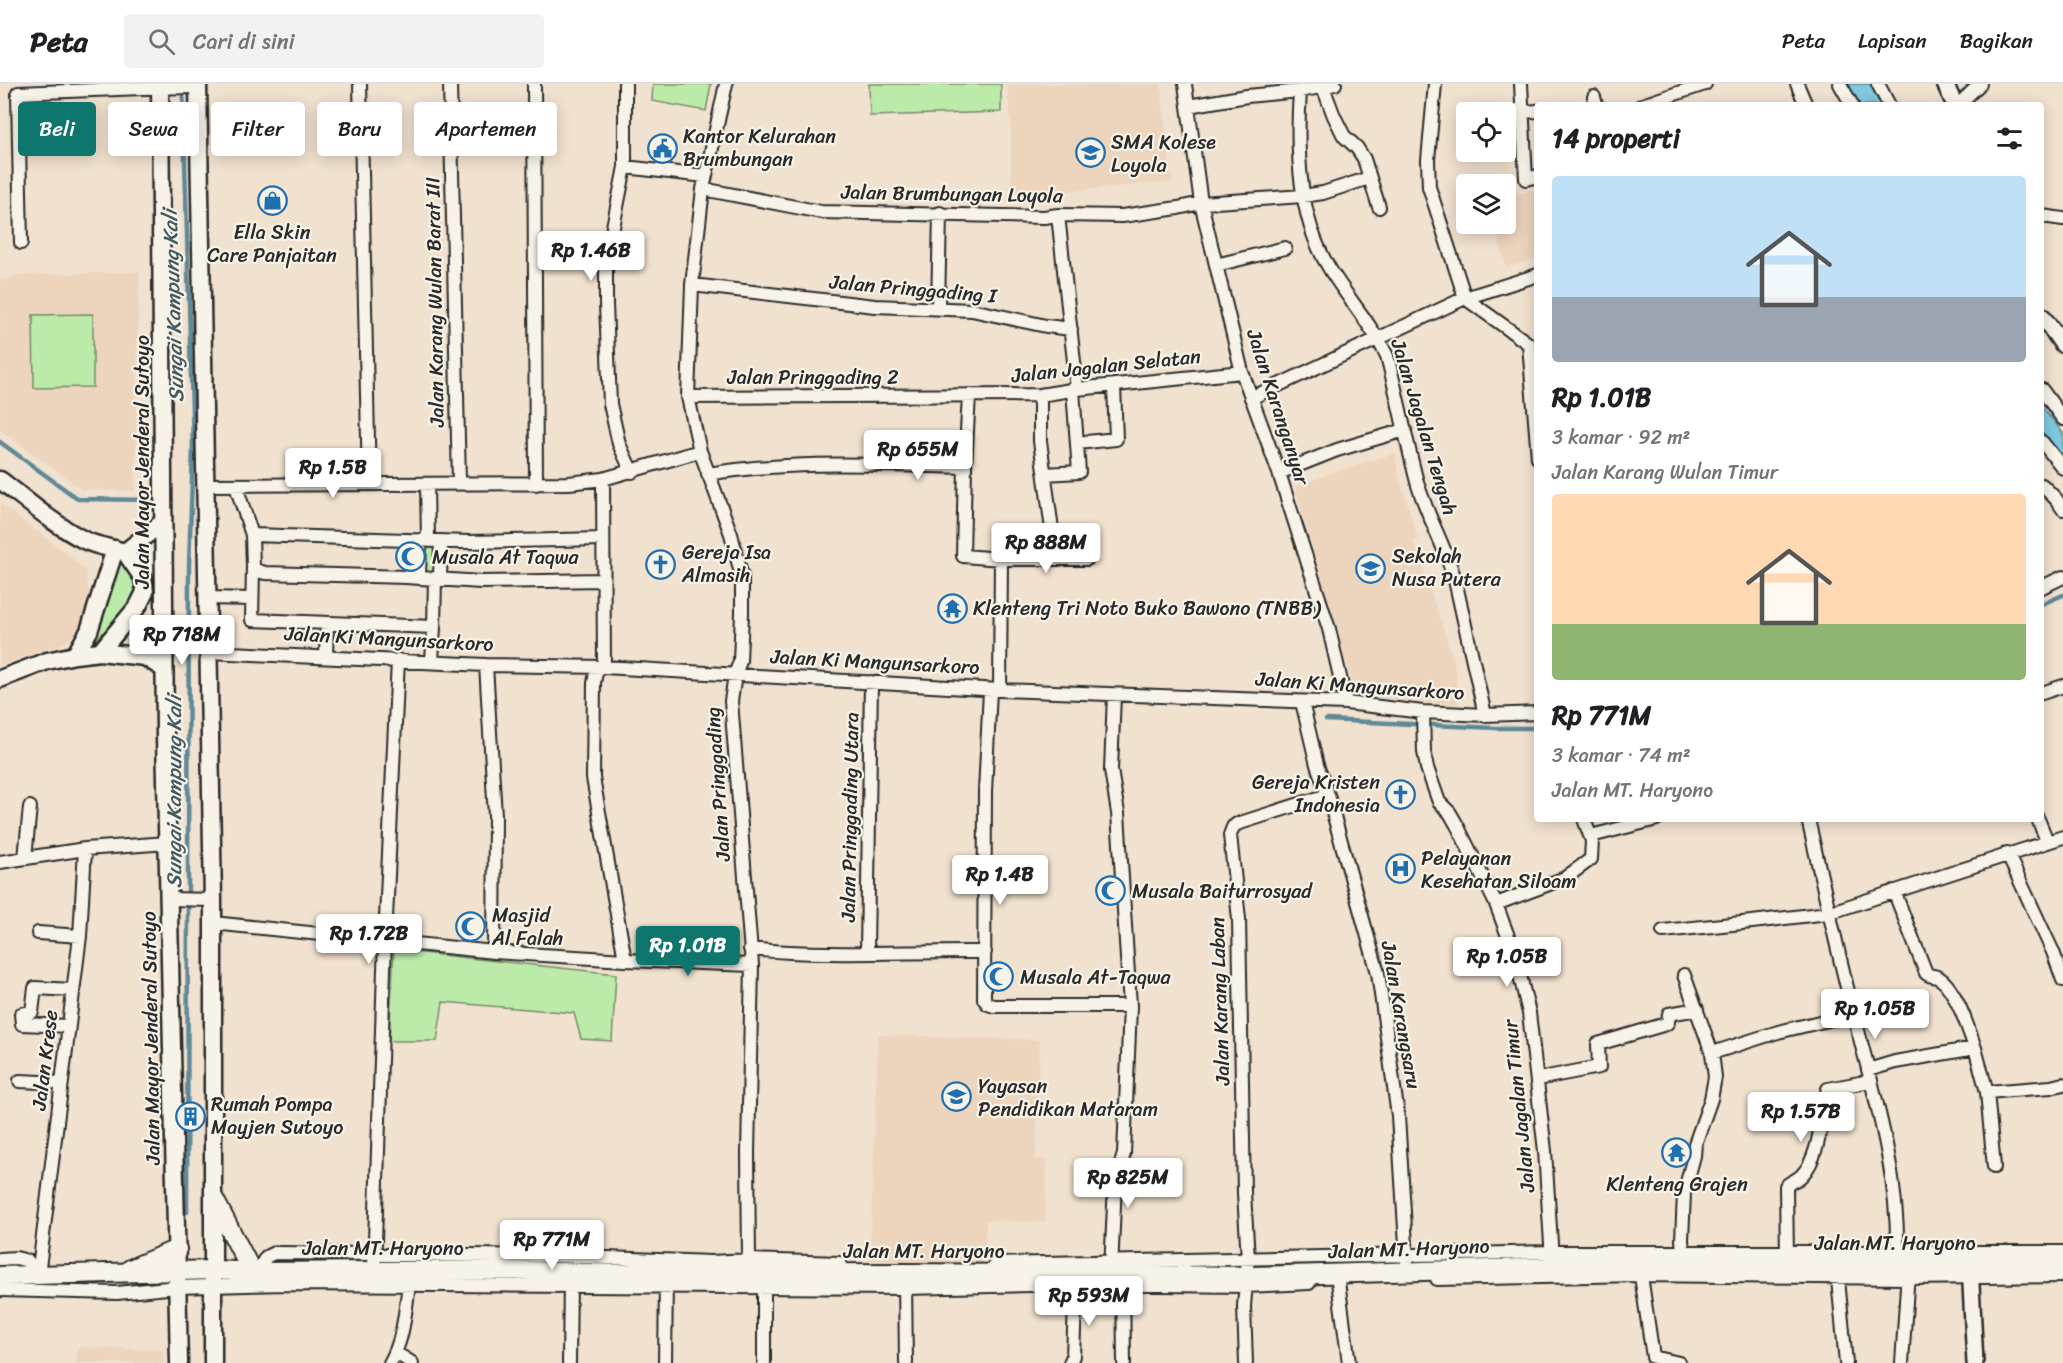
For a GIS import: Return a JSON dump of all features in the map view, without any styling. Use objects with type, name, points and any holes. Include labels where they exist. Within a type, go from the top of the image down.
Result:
[{"type":"main road","points":[[196,86],[207,485],[209,652],[206,900],[213,923],[213,1363]]},
{"type":"main road","name":"Jalan Mayor Jenderal Sutoyo","points":[[161,87],[164,669],[168,843],[176,899],[177,1279],[180,1363]]},
{"type":"main road","points":[[0,480],[86,541],[120,550],[143,578],[145,592],[138,606],[100,652]]},
{"type":"main road","points":[[75,655],[88,631],[120,550],[164,522]]},
{"type":"main road","points":[[0,679],[47,661],[100,652],[145,657],[164,669]]},
{"type":"main road","points":[[214,1199],[255,1272]]},
{"type":"main road","points":[[117,1274],[177,1249]]},
{"type":"main road","name":"Jalan MT. Haryono","points":[[0,1276],[35,1276],[62,1284],[117,1274],[177,1279],[213,1279],[255,1272],[375,1263],[409,1278],[666,1281],[711,1268],[820,1281],[840,1268],[948,1280],[995,1269],[1076,1279],[1144,1268],[1337,1278],[1401,1270],[1552,1259],[1620,1259],[1640,1270],[1684,1259],[1708,1258],[1735,1270],[1786,1259],[1838,1271],[1857,1259],[1970,1271],[2036,1259],[2063,1266]]},
{"type":"street","points":[[360,84],[369,484]]},
{"type":"street","name":"Jalan Karang Wulan Barat III","points":[[450,84],[459,483]]},
{"type":"street","points":[[534,84],[536,484]]},
{"type":"street","points":[[625,84],[625,167],[608,259],[606,304],[610,404],[619,444],[632,472]]},
{"type":"street","name":"Jalan Pringgading","points":[[726,84],[704,183],[692,285],[688,398],[700,451],[731,534],[740,566],[743,588],[740,662],[735,675],[731,701],[752,965],[748,1153],[764,1363]]},
{"type":"street","name":"Jalan Karanganyar","points":[[1185,84],[1201,203],[1242,372],[1279,473],[1329,629],[1346,703]]},
{"type":"street","points":[[1435,84],[1428,160],[1429,187],[1465,298],[1533,344],[1534,375]]},
{"type":"street","points":[[1521,84],[1526,179],[1534,177]]},
{"type":"street","points":[[1651,102],[1706,84]]},
{"type":"street","points":[[1797,84],[1805,102]]},
{"type":"street","points":[[1840,84],[1850,102]]},
{"type":"street","points":[[1878,84],[1887,102]]},
{"type":"street","points":[[1946,84],[1955,102]]},
{"type":"street","points":[[1960,102],[1980,84]]},
{"type":"street","points":[[21,243],[15,88],[196,86]]},
{"type":"street","points":[[1188,106],[1329,86],[1334,116],[1344,136],[1357,148],[1364,159],[1379,207]]},
{"type":"street","name":"Jalan Jagalan Tengah","points":[[1300,91],[1299,166],[1303,196],[1316,240],[1325,262],[1378,338],[1387,356],[1417,482],[1455,580],[1485,715]]},
{"type":"street","points":[[1522,112],[1534,111]]},
{"type":"street","name":"Jalan Brumbungan Loyola","points":[[625,167],[704,183],[822,212],[1044,217],[1058,215],[1122,216],[1201,203],[1323,194],[1369,178]]},
{"type":"street","points":[[938,308],[940,213]]},
{"type":"street","points":[[1045,474],[1079,472],[1071,329],[1058,215]]},
{"type":"street","points":[[2044,216],[2063,219]]},
{"type":"street","points":[[1216,265],[1285,248]]},
{"type":"street","points":[[1251,398],[1465,298],[1534,276]]},
{"type":"street","name":"Jalan Pringgading I","points":[[692,285],[875,306],[972,310],[1071,329]]},
{"type":"street","points":[[2044,319],[2063,345]]},
{"type":"street","name":"Jalan Jagalan Selatan","points":[[939,395],[1040,395],[1075,389],[1242,372]]},
{"type":"street","points":[[1077,443],[1116,439],[1114,385]]},
{"type":"street","points":[[2044,393],[2063,419]]},
{"type":"street","name":"Jalan Pringgading 2","points":[[688,398],[939,395]]},
{"type":"street","points":[[969,395],[963,556],[1001,559],[1087,559]]},
{"type":"street","points":[[1040,395],[1040,441],[1056,559]]},
{"type":"street","points":[[1279,473],[1337,450],[1405,430]]},
{"type":"street","points":[[2044,444],[2063,468]]},
{"type":"street","points":[[207,485],[536,484],[603,479],[700,451]]},
{"type":"street","points":[[708,474],[757,467],[811,465],[965,467]]},
{"type":"street","points":[[603,479],[603,654],[594,694],[593,778],[625,960]]},
{"type":"street","points":[[427,484],[430,540],[437,578],[432,662]]},
{"type":"street","points":[[236,486],[252,535],[254,567],[252,620],[434,627]]},
{"type":"street","points":[[2044,487],[2063,509]]},
{"type":"street","points":[[252,535],[430,540],[603,539]]},
{"type":"street","points":[[419,578],[430,540]]},
{"type":"street","points":[[1001,559],[1000,670],[995,690],[985,792],[984,999],[990,1005],[1130,1006]]},
{"type":"street","points":[[254,567],[255,570],[264,573],[437,578],[481,582],[602,580]]},
{"type":"street","points":[[2044,586],[2063,577]]},
{"type":"street","points":[[145,592],[164,592]]},
{"type":"street","points":[[208,598],[252,599]]},
{"type":"street","points":[[326,657],[327,623]]},
{"type":"street","name":"Jalan Ki Mangunsarkoro","points":[[209,652],[486,665],[601,667],[995,690],[1346,703],[1423,720],[1534,713]]},
{"type":"street","points":[[398,660],[385,940],[375,1263],[566,1256],[711,1268]]},
{"type":"street","points":[[486,665],[495,816],[494,952]]},
{"type":"street","name":"Jalan Pringgading Utara","points":[[867,953],[871,682]]},
{"type":"street","points":[[2044,692],[2063,686]]},
{"type":"street","points":[[1114,695],[1111,770],[1118,813],[1130,1006],[1124,1154],[1115,1183],[1117,1274],[1124,1363]]},
{"type":"street","name":"Jalan Karangsaru","points":[[1302,702],[1317,765],[1328,795],[1378,973],[1398,1116],[1401,1270]]},
{"type":"street","name":"Jalan Jagalan Timur","points":[[1423,720],[1427,768],[1439,802],[1450,813],[1458,827],[1496,904],[1515,955],[1529,1013],[1545,1151],[1552,1259]]},
{"type":"street","name":"Jalan Karang Laban","points":[[1246,1363],[1239,919],[1230,835],[1237,824],[1328,795]]},
{"type":"street","points":[[25,858],[30,807]]},
{"type":"street","points":[[1496,904],[1552,883],[1576,871],[1591,859],[1593,845],[1585,822]]},
{"type":"street","points":[[1591,836],[1645,822]]},
{"type":"street","points":[[1809,822],[1828,913],[1893,1180],[1902,1265],[1902,1363]]},
{"type":"street","points":[[2039,822],[2047,841]]},
{"type":"street","points":[[1663,931],[1828,913],[2007,853],[2063,837]]},
{"type":"street","points":[[0,862],[85,849],[168,843]]},
{"type":"street","name":"Jalan Krese","points":[[35,1276],[74,990],[85,849]]},
{"type":"street","points":[[2007,853],[2053,952],[2063,980]]},
{"type":"street","points":[[1894,891],[1926,973],[1938,978],[1953,994],[1967,1023],[1987,1092],[1994,1167]]},
{"type":"street","points":[[176,899],[206,900]]},
{"type":"street","points":[[213,923],[494,952],[752,965]]},
{"type":"street","points":[[38,933],[80,936]]},
{"type":"street","points":[[750,949],[867,953],[985,952]]},
{"type":"street","points":[[1620,1259],[1684,1259],[1684,1193],[1695,1144],[1715,1077],[1712,1053],[1684,975]]},
{"type":"street","points":[[69,1026],[22,1024],[21,1014],[32,1012],[35,988],[74,990]]},
{"type":"street","points":[[1537,1079],[1599,1067],[1598,1044],[1666,1024],[1669,1014],[1697,1009]]},
{"type":"street","points":[[1712,1053],[1779,1032],[1853,1014]]},
{"type":"street","points":[[1786,1259],[1786,1186],[1802,1175],[1810,1163],[1822,1124],[1828,1089],[1869,1076],[1895,1062],[1975,1048]]},
{"type":"street","points":[[20,1081],[62,1083]]},
{"type":"street","points":[[1987,1092],[2063,1084]]},
{"type":"street","points":[[995,1269],[1117,1274],[1246,1274],[1401,1270],[1838,1271],[1902,1265],[2036,1259],[2063,1252]]},
{"type":"street","points":[[0,1259],[16,1258],[28,1261],[35,1276]]},
{"type":"street","points":[[1708,1258],[1857,1259]]},
{"type":"street","points":[[665,1363],[666,1281],[840,1268]]},
{"type":"street","points":[[1640,1270],[1649,1360],[1679,1363]]},
{"type":"street","points":[[1838,1271],[1846,1363]]},
{"type":"street","points":[[1975,1363],[1970,1271],[2063,1276]]},
{"type":"street","points":[[820,1281],[914,1275],[906,1363]]},
{"type":"street","points":[[213,1279],[285,1284],[409,1278],[401,1338],[393,1358],[412,1363]]},
{"type":"street","points":[[1337,1278],[1349,1363]]},
{"type":"street","points":[[0,1290],[62,1284],[136,1292],[177,1279]]},
{"type":"street","points":[[568,1363],[570,1279]]},
{"type":"street","points":[[948,1280],[1076,1279],[1073,1356],[1070,1363]]},
{"type":"shaded area","name":"SMA Kolese Loyola","points":[[1007,84],[1161,84],[1172,182],[1011,196],[1011,124]]},
{"type":"shaded area","points":[[1534,190],[1534,259],[1506,267],[1498,234],[1516,234],[1516,194]]},
{"type":"shaded area","points":[[139,272],[135,491],[82,489],[0,430],[0,279],[9,279],[17,275]]},
{"type":"shaded area","name":"Sekolah Nusa Putera","points":[[1395,453],[1398,473],[1418,539],[1414,542],[1455,664],[1458,705],[1356,695],[1295,487]]},
{"type":"shaded area","points":[[0,504],[69,555],[85,570],[89,594],[86,616],[79,631],[65,643],[0,665]]},
{"type":"shaded area","name":"Yayasan Pendidikan Mataram","points":[[878,1035],[1040,1040],[1036,1159],[1047,1160],[1045,1222],[986,1220],[984,1264],[870,1260]]},
{"type":"shaded area","points":[[77,1347],[163,1350],[164,1363],[76,1363]]},
{"type":"green space","points":[[653,84],[711,84],[706,111],[652,101]]},
{"type":"green space","points":[[869,84],[1001,84],[1001,112],[870,116]]},
{"type":"green space","points":[[93,314],[93,387],[34,388],[33,315]]},
{"type":"green space","points":[[424,544],[438,545],[437,577],[423,576]]},
{"type":"green space","points":[[115,563],[127,564],[136,586],[135,594],[126,610],[92,645]]},
{"type":"green space","points":[[394,950],[616,974],[612,1041],[581,1039],[574,1013],[443,1002],[437,1041],[389,1041]]},
{"type":"water","points":[[1844,84],[1874,84],[1883,102],[1855,102]]},
{"type":"water","points":[[2044,409],[2063,433],[2063,461],[2044,437]]},
{"type":"waterway","name":"Sungai Kampung Kali","points":[[183,90],[193,448],[189,566],[187,1212]]},
{"type":"waterway","name":"Sungai Kampung Kali","points":[[0,442],[78,499],[152,500]]},
{"type":"waterway","points":[[2044,603],[2063,595]]},
{"type":"waterway","points":[[1326,720],[1534,728]]},
{"type":"place","name":"Kantor Kelurahan Brumbungan","points":[[662,148]]},
{"type":"place","name":"SMA Kolese Loyola","points":[[1090,153]]},
{"type":"place","name":"Ella Skin Care Panjaitan","points":[[272,201]]},
{"type":"place","name":"Musala At Taqwa","points":[[411,557]]},
{"type":"place","name":"Gereja Isa Almasih","points":[[661,564]]},
{"type":"place","name":"Sekolah Nusa Putera","points":[[1371,568]]},
{"type":"place","name":"Klenteng Tri Noto Buko Bawono (TNBB)","points":[[952,608]]},
{"type":"place","name":"Gereja Kristen Indonesia","points":[[1401,794]]},
{"type":"place","name":"Pelayanan Kesehatan Siloam","points":[[1400,869]]},
{"type":"place","name":"Musala Baiturrosyad","points":[[1111,891]]},
{"type":"place","name":"Masjid Al Falah","points":[[471,926]]},
{"type":"place","name":"Musala At-Taqwa","points":[[999,977]]},
{"type":"place","name":"Yayasan Pendidikan Mataram","points":[[957,1097]]},
{"type":"place","name":"Rumah Pompa Mayjen Sutoyo","points":[[190,1116]]},
{"type":"place","name":"Klenteng Grajen","points":[[1677,1153]]}]
